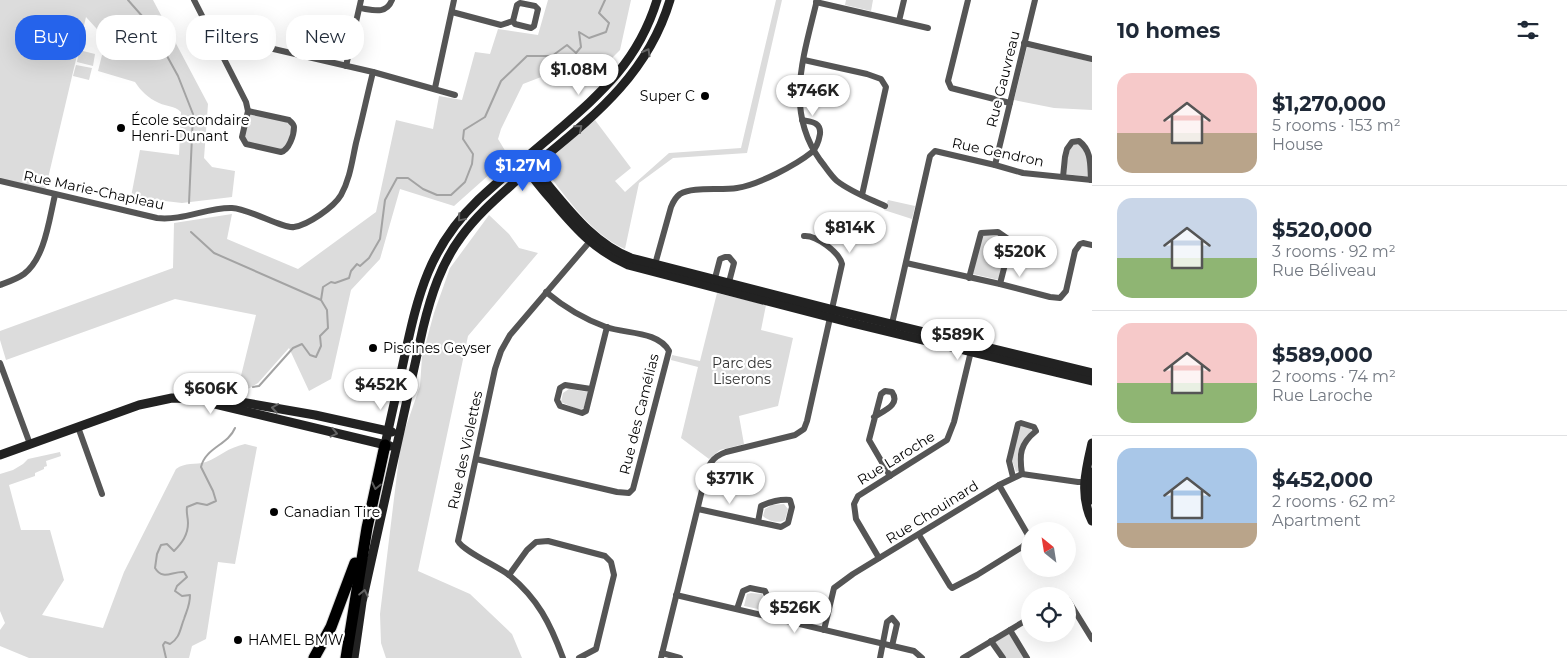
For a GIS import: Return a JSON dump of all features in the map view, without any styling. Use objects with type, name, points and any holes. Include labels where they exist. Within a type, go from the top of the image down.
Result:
[{"type":"highway","points":[[314,658],[342,599],[367,528],[391,446]]},
{"type":"highway","points":[[346,658],[367,528]]},
{"type":"street","points":[[194,0],[202,15]]},
{"type":"street","points":[[346,66],[361,0]]},
{"type":"street","points":[[360,8],[381,11],[386,9],[392,0]]},
{"type":"street","points":[[436,88],[454,0]]},
{"type":"street","points":[[354,658],[362,602],[391,446],[388,431],[422,284],[435,256],[457,222],[479,199],[611,82],[630,58],[646,30],[657,0]]},
{"type":"street","points":[[391,446],[400,434],[433,289],[446,260],[466,230],[484,210],[613,97],[637,68],[657,35],[670,0]]},
{"type":"street","points":[[900,21],[904,0]]},
{"type":"street","points":[[968,0],[948,81],[951,88],[1010,103]]},
{"type":"street","name":"Rue Gauvreau","points":[[995,165],[1035,0]]},
{"type":"street","points":[[885,206],[837,181],[814,150],[802,120],[799,109],[799,93],[816,1],[928,28]]},
{"type":"street","points":[[520,3],[535,6],[538,9],[534,26],[531,28],[515,24],[513,21],[517,5],[520,3]]},
{"type":"street","points":[[452,12],[501,25],[513,21]]},
{"type":"street","points":[[646,30],[657,35]]},
{"type":"street","points":[[1024,43],[1092,59]]},
{"type":"street","points":[[276,50],[373,72],[436,88],[455,95]]},
{"type":"street","points":[[225,60],[246,102],[248,111],[242,137],[243,141],[246,144],[281,152],[288,149],[294,127],[289,120],[248,111]]},
{"type":"street","points":[[804,60],[867,74],[881,79],[886,88],[862,195]]},
{"type":"street","name":"Rue Marie-Chapleau","points":[[0,181],[55,196],[164,219],[232,208],[294,227],[311,220],[335,202],[341,195],[348,178],[373,72]]},
{"type":"street","points":[[654,268],[671,206],[680,194],[691,191],[736,189],[750,186],[764,180],[814,150],[819,138],[819,126],[815,122],[802,120]]},
{"type":"street","name":"Rue Gendron","points":[[891,328],[930,156],[935,152],[940,152],[1023,173],[1063,178],[1092,180],[1089,154],[1086,146],[1080,141],[1072,142],[1067,149],[1063,178]]},
{"type":"street","points":[[522,161],[602,252],[618,261],[728,286],[972,348],[1092,381]]},
{"type":"street","points":[[0,285],[25,273],[31,268],[40,254],[55,196]]},
{"type":"street","points":[[969,278],[981,233],[998,232],[1011,241],[1000,284]]},
{"type":"street","points":[[680,658],[662,656],[710,462],[717,455],[726,452],[792,436],[804,429],[808,418],[841,271],[840,258],[834,251],[815,238],[804,236]]},
{"type":"street","name":"Rue des Violettes","points":[[563,658],[545,615],[534,600],[508,575],[485,559],[461,546],[458,541],[495,369],[501,351],[510,335],[592,239]]},
{"type":"street","points":[[906,263],[1000,284],[1050,298],[1060,298],[1066,291],[1075,250],[1080,244],[1092,245]]},
{"type":"street","points":[[714,283],[719,261],[721,258],[727,257],[731,258],[734,263],[728,286]]},
{"type":"street","points":[[422,284],[433,289]]},
{"type":"street","name":"Rue des Camélias","points":[[476,459],[617,492],[629,493],[633,489],[669,351],[665,344],[655,339],[607,327],[579,315],[546,292]]},
{"type":"street","points":[[591,389],[565,385],[560,388],[557,400],[560,406],[582,413],[586,412],[607,327]]},
{"type":"street","points":[[972,348],[1092,373]]},
{"type":"street","name":"Rue Laroche","points":[[879,558],[856,519],[854,504],[858,496],[948,440],[972,348]]},
{"type":"street","points":[[0,363],[30,444]]},
{"type":"street","points":[[0,455],[149,402],[172,398],[234,402],[319,416],[400,434]]},
{"type":"street","points":[[196,399],[391,446]]},
{"type":"street","points":[[316,429],[319,416]]},
{"type":"street","points":[[874,416],[869,440],[890,476]]},
{"type":"street","points":[[1013,477],[1009,461],[1018,424],[1021,423],[1034,427],[1036,431],[1027,438],[1023,445],[1020,460],[1022,474]]},
{"type":"street","points":[[78,427],[102,494]]},
{"type":"street","points":[[1092,443],[1086,504],[1092,521]]},
{"type":"street","points":[[1092,472],[1087,482],[1092,500]]},
{"type":"street","name":"Rue Chouinard","points":[[824,630],[834,588],[852,574],[1013,477],[1022,474],[1087,482]]},
{"type":"street","points":[[919,535],[952,588],[1022,547],[1027,542],[1028,535],[999,485]]},
{"type":"street","points":[[698,509],[781,527],[788,523],[792,507],[790,500],[770,502],[761,506],[758,522]]},
{"type":"street","points":[[508,575],[527,550],[536,542],[548,541],[605,556],[611,562],[614,575],[596,649],[578,658]]},
{"type":"street","points":[[737,609],[743,590],[750,588],[765,591],[768,598],[766,616]]},
{"type":"street","points":[[676,595],[914,651],[922,658]]},
{"type":"street","points":[[1076,613],[1092,639]]},
{"type":"street","points":[[880,658],[886,622],[892,618],[897,624],[892,646]]},
{"type":"street","points":[[963,658],[1021,623]]},
{"type":"street","points":[[1010,630],[1027,658]]},
{"type":"street","points":[[991,641],[1003,658]]},
{"type":"green space","points":[[0,0],[153,0],[161,15],[96,15],[96,28],[86,15],[15,15],[15,60],[76,60],[45,191],[0,180]]},
{"type":"green space","points":[[548,0],[631,0],[620,50],[607,63],[580,62],[523,84],[498,139],[509,157],[454,206],[400,189],[380,259],[351,290],[331,379],[309,391],[289,348],[258,383],[236,396],[256,315],[175,299],[6,360],[0,340],[0,331],[173,268],[174,223],[232,214],[227,239],[298,269],[376,212],[396,120],[433,129],[439,96],[462,100],[475,52],[490,54],[498,29],[538,35]]},
{"type":"green space","points":[[776,0],[782,0],[747,153],[673,158],[639,183],[625,249],[601,234],[580,214],[545,170],[549,166],[552,157],[595,120],[631,168],[615,181],[625,192],[669,153],[741,148]]},
{"type":"green space","points":[[846,0],[873,0],[871,11],[845,5]]},
{"type":"green space","points":[[176,43],[208,104],[204,158],[212,167],[235,171],[232,197],[182,203],[131,197],[140,150],[179,155],[181,112],[176,108],[151,99],[135,82],[98,71],[101,60],[176,60]]},
{"type":"green space","points":[[1027,47],[1092,62],[1092,110],[1054,108],[1014,100]]},
{"type":"green space","points":[[86,52],[95,54],[93,66],[77,62],[77,60],[86,60]]},
{"type":"green space","points":[[76,65],[92,68],[89,80],[73,76]]},
{"type":"green space","points":[[248,111],[293,124],[285,151],[243,141]]},
{"type":"green space","points":[[1079,143],[1087,156],[1089,177],[1066,174],[1071,148],[1073,144]]},
{"type":"green space","points":[[888,200],[915,206],[912,219],[884,210]]},
{"type":"green space","points":[[489,215],[509,234],[519,248],[538,253],[468,336],[418,571],[470,594],[512,634],[522,658],[386,658],[381,643],[380,614],[401,441],[420,386],[422,357],[434,313],[450,268]]},
{"type":"green space","points":[[998,234],[1009,242],[999,280],[973,274],[982,235]]},
{"type":"green space","name":"Parc des Liserons","points":[[717,293],[766,305],[761,330],[793,338],[778,406],[739,416],[744,444],[720,450],[709,459],[681,438],[698,367],[671,360],[672,355],[700,361]]},
{"type":"green space","points":[[569,389],[588,392],[584,408],[579,410],[561,402],[563,393]]},
{"type":"green space","points":[[1022,426],[1031,428],[1032,431],[1024,440],[1018,454],[1019,471],[1016,472],[1012,460],[1019,428]]},
{"type":"green space","points":[[245,444],[257,447],[235,564],[218,562],[206,639],[192,646],[189,658],[29,658],[0,646],[0,630],[5,623],[0,611],[0,474],[13,470],[28,459],[60,452],[61,456],[46,461],[47,466],[35,473],[35,476],[9,485],[21,530],[50,530],[64,580],[42,615],[103,628],[124,572],[176,469],[187,464],[206,462]]},
{"type":"green space","points":[[784,504],[788,509],[785,520],[780,522],[774,521],[763,516],[765,509],[772,505]]},
{"type":"green space","points":[[747,594],[762,594],[765,600],[763,610],[744,606]]},
{"type":"green space","points":[[1009,634],[1024,658],[1006,658],[995,642]]},
{"type":"waterway","points":[[128,0],[150,25],[178,76],[193,114],[189,203]]},
{"type":"waterway","points":[[253,387],[259,386],[293,348],[302,344],[310,355],[316,357],[321,346],[320,336],[328,328],[327,310],[321,300],[323,287],[331,282],[335,283],[349,278],[351,271],[357,264],[360,266],[369,258],[380,239],[385,200],[397,178],[408,178],[423,189],[437,195],[451,195],[465,182],[472,164],[473,154],[463,139],[464,130],[485,117],[501,81],[527,56],[552,56],[567,45],[576,53],[581,47],[579,32],[589,38],[606,32],[609,23],[599,13],[605,0]]},
{"type":"waterway","points":[[191,232],[214,253],[321,300]]},
{"type":"waterway","points":[[166,658],[163,645],[165,642],[170,644],[178,636],[190,595],[182,596],[175,591],[177,586],[187,577],[184,572],[165,575],[158,572],[155,568],[157,554],[161,545],[167,544],[174,551],[182,542],[188,527],[187,507],[197,503],[207,505],[216,501],[201,467],[207,455],[227,439],[235,428]]},
{"type":"place","name":"Super C","points":[[705,96]]},
{"type":"place","name":"École secondaire Henri-Dunant","points":[[121,128]]},
{"type":"place","name":"Piscines Geyser","points":[[373,348]]},
{"type":"place","name":"Canadian Tire","points":[[274,512]]},
{"type":"place","name":"HAMEL BMW","points":[[238,640]]}]
